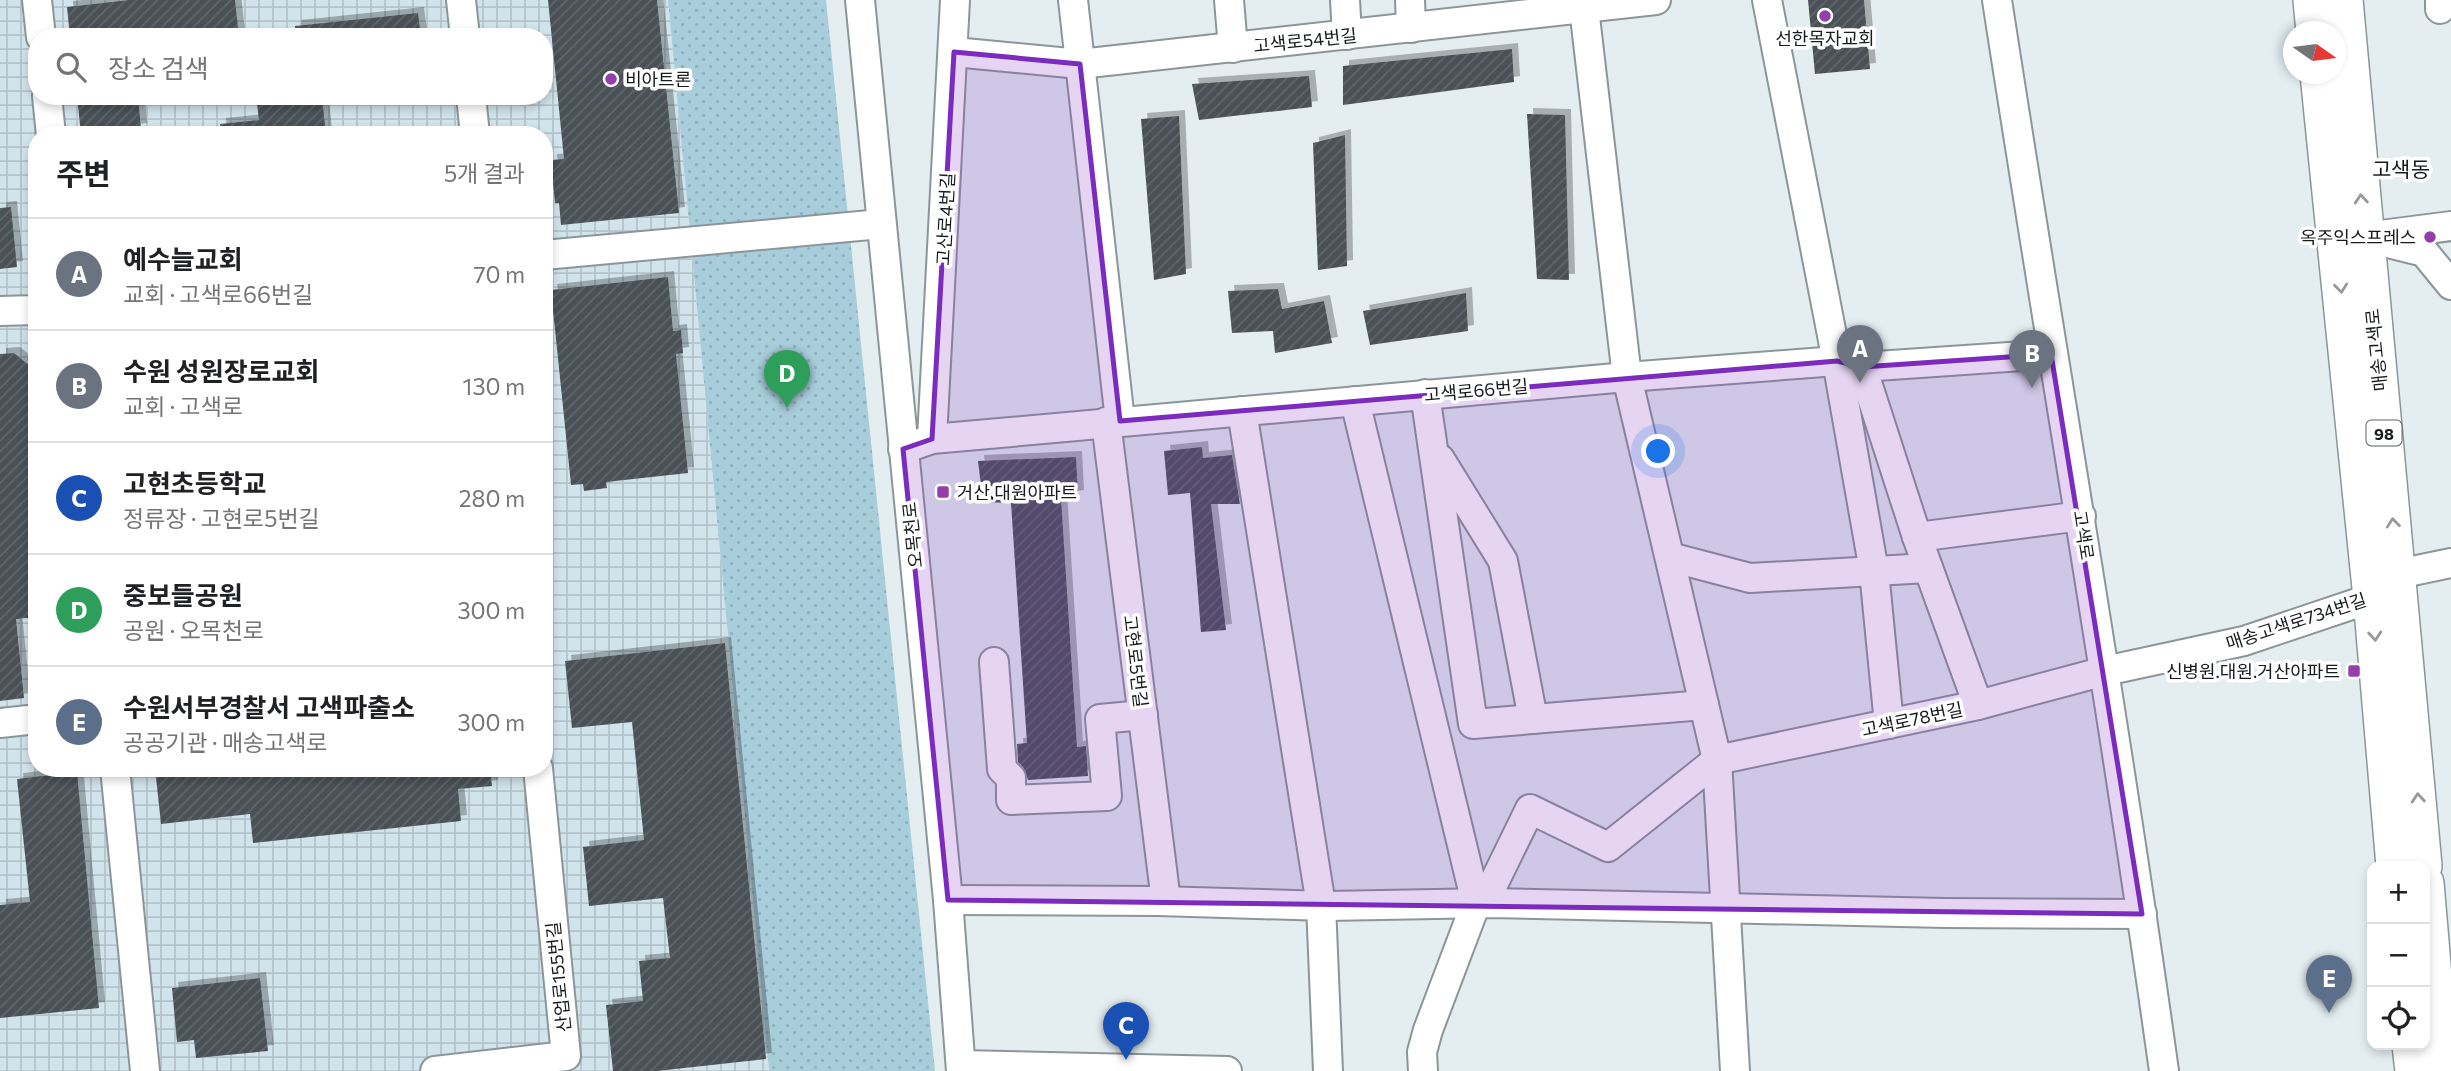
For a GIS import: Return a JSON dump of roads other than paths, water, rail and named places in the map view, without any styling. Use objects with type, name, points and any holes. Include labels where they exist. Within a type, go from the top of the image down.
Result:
[{"type":"main road","points":[[2312,0],[2314,21]]},
{"type":"main road","name":"매송고색로","points":[[2344,0],[2364,237],[2385,586],[2396,861]]},
{"type":"main road","name":"매송고색로","points":[[2320,84],[2422,861]]},
{"type":"main road","points":[[2428,924],[2441,1071]]},
{"type":"main road","points":[[2412,1050],[2414,1071]]},
{"type":"street","points":[[37,0],[40,28]]},
{"type":"street","points":[[461,0],[464,28]]},
{"type":"street","name":"오목천로","points":[[860,0],[948,900],[961,1068]]},
{"type":"street","name":"고산로4번길","points":[[932,439],[955,0]]},
{"type":"street","name":"고현로5번길","points":[[1073,0],[1143,715],[1166,901]]},
{"type":"street","points":[[1229,0],[1233,48]]},
{"type":"street","points":[[1345,0],[1347,35]]},
{"type":"street","name":"고색로54번길","points":[[954,52],[1080,64],[1347,35],[1410,14],[1584,8],[1656,0]]},
{"type":"street","points":[[1767,0],[1850,364],[1889,724]]},
{"type":"street","name":"고색로","points":[[1997,0],[2051,354],[2081,516],[2164,1071]]},
{"type":"street","points":[[1584,8],[1627,377],[1717,760],[1735,1071]]},
{"type":"street","points":[[48,105],[50,126]]},
{"type":"street","points":[[472,105],[474,126]]},
{"type":"street","points":[[553,254],[881,224]]},
{"type":"street","points":[[2364,237],[2451,226]]},
{"type":"street","points":[[2364,237],[2424,252],[2451,285]]},
{"type":"street","points":[[0,311],[28,310]]},
{"type":"street","name":"고색로66번길","points":[[903,449],[932,439],[1627,377],[2051,354]]},
{"type":"street","points":[[1850,364],[1978,705]]},
{"type":"street","points":[[1425,394],[1473,724],[1704,705]]},
{"type":"street","points":[[1355,401],[1480,903]]},
{"type":"street","points":[[1242,411],[1321,905],[1328,1071]]},
{"type":"street","points":[[1433,447],[1503,561],[1533,719]]},
{"type":"street","points":[[1917,537],[2081,516]]},
{"type":"street","points":[[1670,557],[1750,578],[1928,568]]},
{"type":"street","name":"매송고색로734번길","points":[[2105,671],[2244,641],[2451,563]]},
{"type":"street","points":[[995,662],[1002,769],[1011,778],[1011,800],[1018,808],[1107,796],[1100,719],[1143,715]]},
{"type":"street","name":"고색로78번길","points":[[1717,760],[1978,705],[2105,671]]},
{"type":"street","points":[[0,723],[28,720]]},
{"type":"street","points":[[1423,1071],[1422,1052],[1428,1030],[1480,903],[1530,808],[1608,847],[1717,760]]},
{"type":"street","points":[[116,777],[145,1071]]},
{"type":"street","name":"산업로155번길","points":[[435,1071],[566,1056],[539,777]]},
{"type":"street","points":[[948,900],[1321,905],[1480,903],[1945,913],[2142,914]]},
{"type":"street","points":[[961,1068],[1227,1071]]},
{"type":"place","name":"선한목자교회","points":[[1825,16]]},
{"type":"place","name":"비아트론","points":[[611,79]]},
{"type":"place","name":"옥주익스프레스","points":[[2430,237]]},
{"type":"place","name":"예수늘교회","points":[[1860,383]]},
{"type":"place","name":"수원 성원장로교회","points":[[2032,388]]},
{"type":"place","name":"중보들공원","points":[[787,408]]},
{"type":"place","name":"거산.대원아파트","points":[[943,492]]},
{"type":"place","name":"신병원.대원.거산아파트","points":[[2354,671]]},
{"type":"place","name":"수원서부경찰서 고색파출소","points":[[2329,1013]]},
{"type":"place","name":"고현초등학교","points":[[1126,1060]]},
{"type":"district","name":"고색동","points":[[2401,168]]}]
